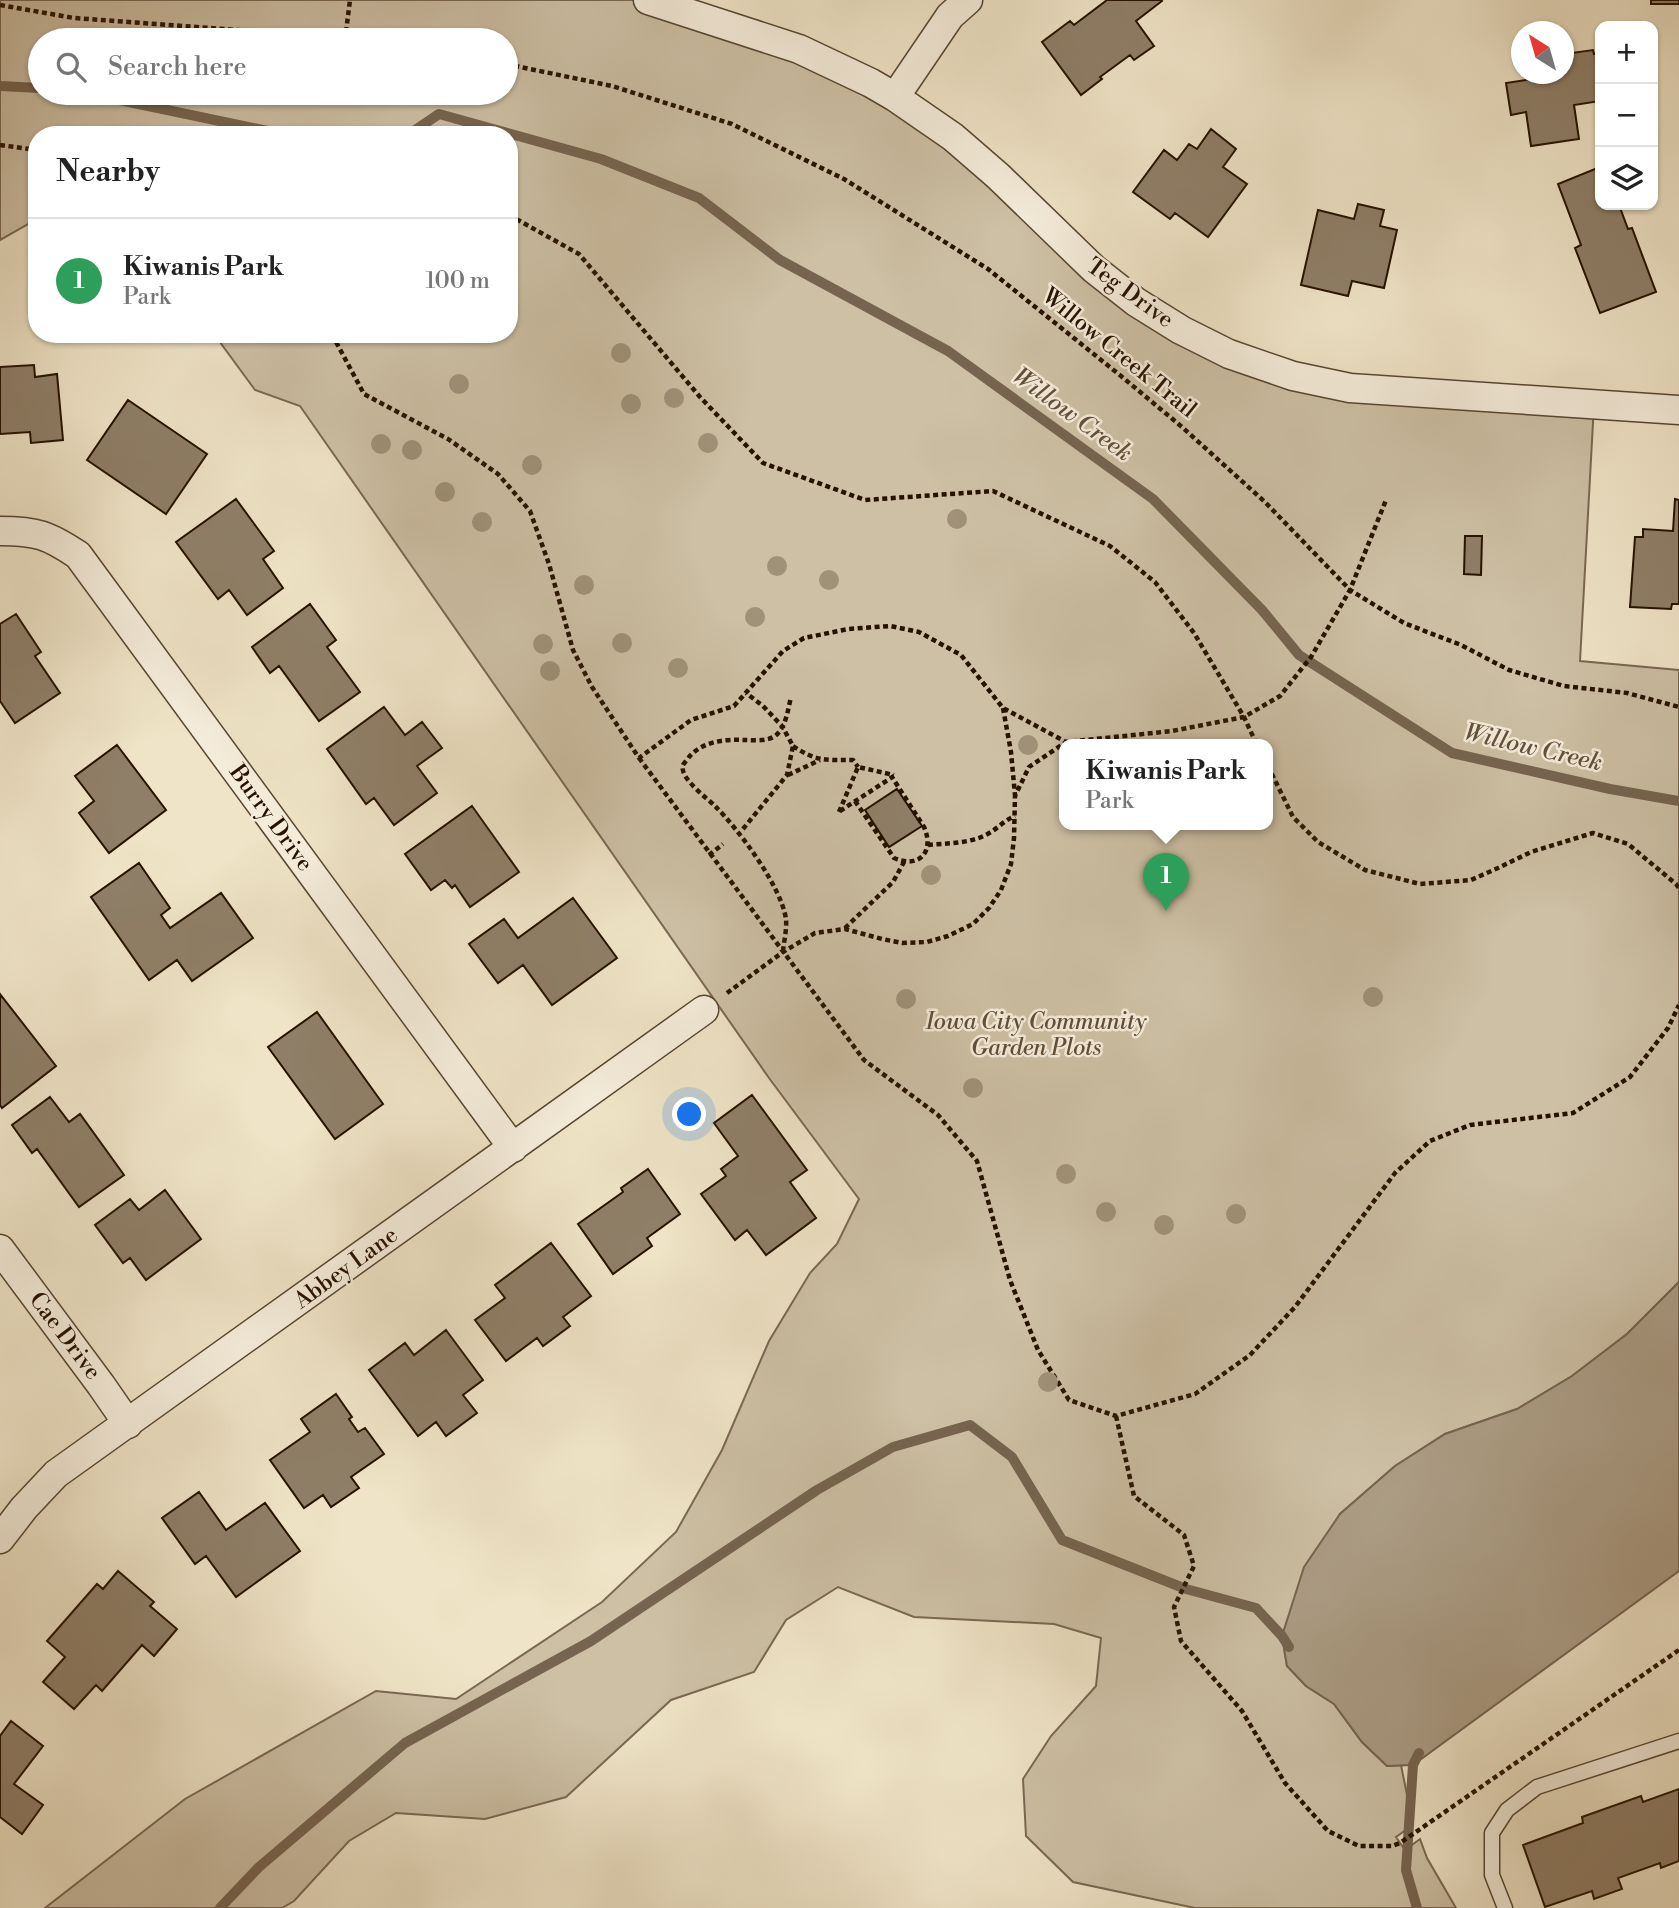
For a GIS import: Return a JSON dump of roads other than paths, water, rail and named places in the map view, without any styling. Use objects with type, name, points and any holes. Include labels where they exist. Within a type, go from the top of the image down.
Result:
[{"type":"street","name":"Teg Drive","points":[[648,0],[799,49],[895,97],[953,137],[998,176],[1094,269],[1136,302],[1181,330],[1229,354],[1293,376],[1350,388],[1679,410]]},
{"type":"street","points":[[895,97],[950,16],[968,0]]},
{"type":"street","name":"Burry Drive","points":[[0,531],[28,531],[55,540],[78,555],[513,1149]]},
{"type":"street","name":"Abbey Lane","points":[[0,1539],[24,1508],[57,1474],[704,1010]]},
{"type":"street","name":"Cae Drive","points":[[0,1250],[128,1424]]},
{"type":"lane","points":[[1505,1908],[1492,1875],[1492,1833],[1507,1810],[1537,1787],[1679,1741]]},
{"type":"waterway","name":"Willow Creek","points":[[0,86],[28,87]]},
{"type":"waterway","name":"Willow Creek","points":[[143,105],[244,126]]},
{"type":"waterway","name":"Willow Creek","points":[[421,126],[439,114],[482,126]]},
{"type":"waterway","name":"Willow Creek","points":[[518,136],[601,159],[699,198],[780,260],[948,351],[1153,499],[1262,610],[1299,655],[1452,753],[1610,789],[1679,801]]},
{"type":"waterway","points":[[220,1908],[259,1867],[405,1743],[591,1641],[817,1490],[893,1447],[970,1425],[1012,1457],[1062,1540],[1186,1589],[1256,1608],[1289,1647]]},
{"type":"waterway","points":[[1417,1908],[1406,1870],[1413,1765],[1419,1753]]},
{"type":"place","name":"Kiwanis Park","points":[[1166,911]]},
{"type":"park label","name":"Iowa City Community Garden Plots","points":[[1036,1035]]}]
